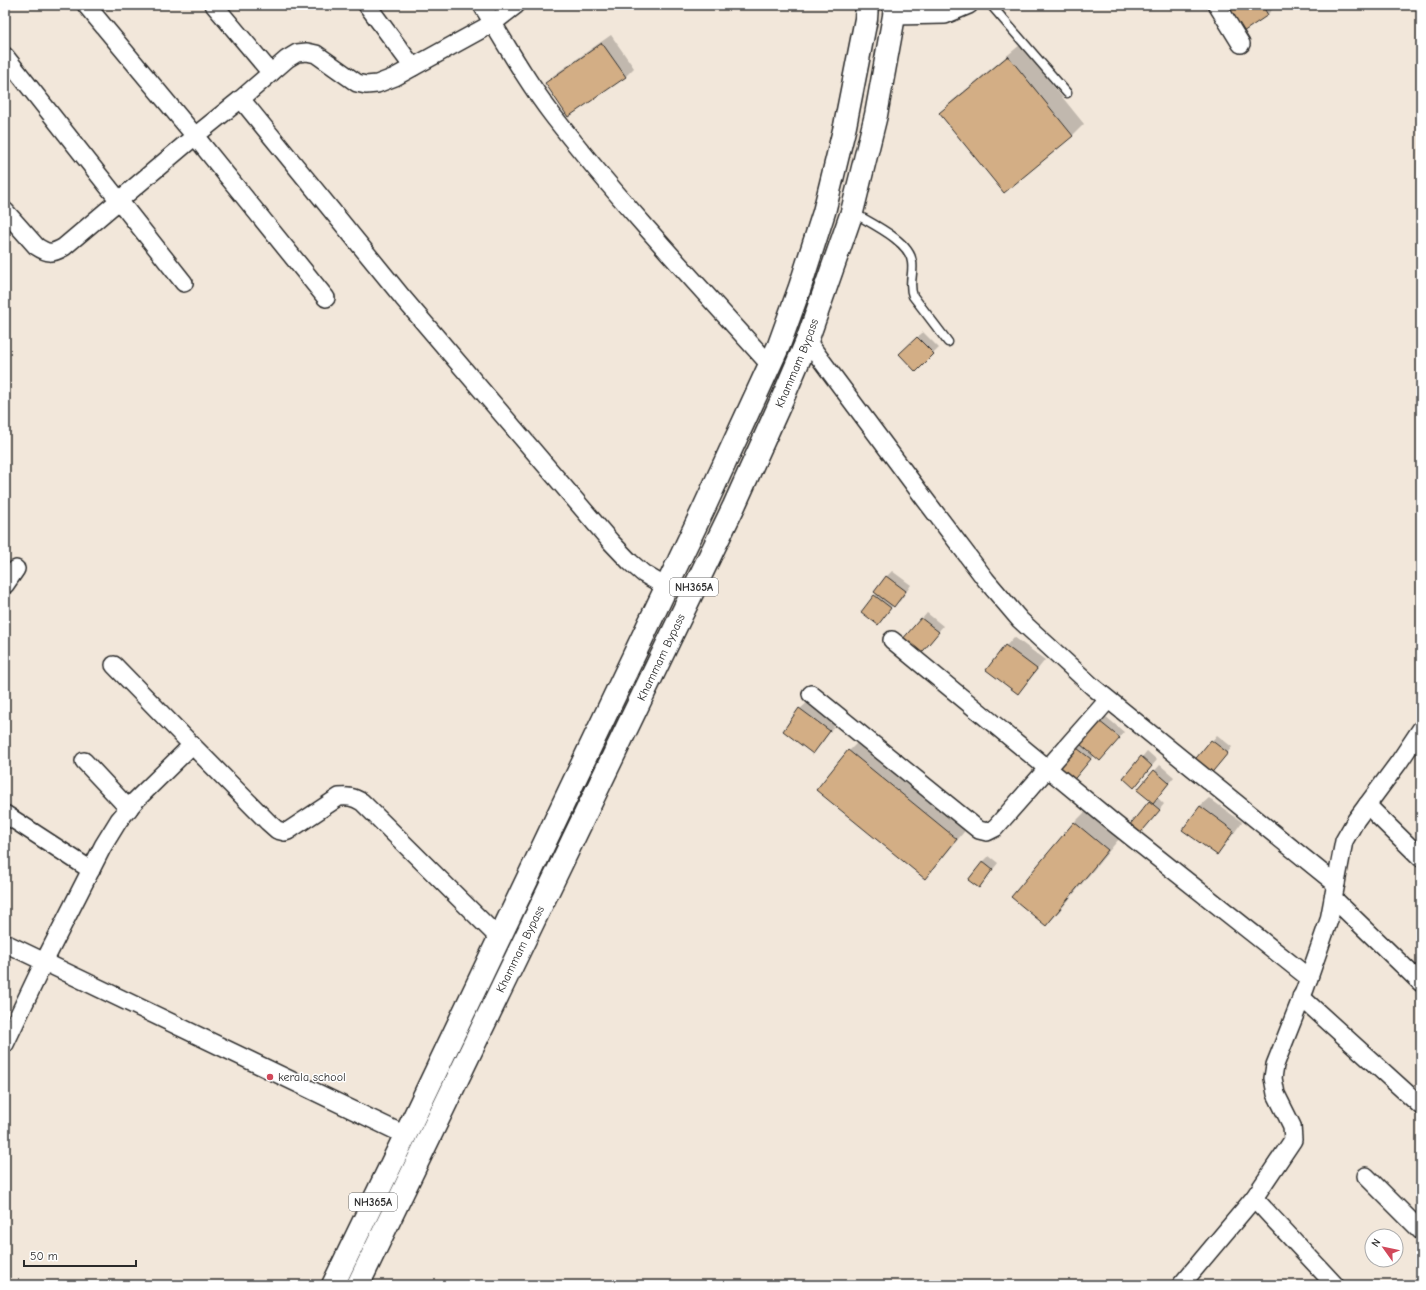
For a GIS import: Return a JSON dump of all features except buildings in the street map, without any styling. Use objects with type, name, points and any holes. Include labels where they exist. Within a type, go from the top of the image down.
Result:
[{"type":"highway","name":"Khammam Bypass","points":[[336,1277],[704,508],[779,346],[824,212],[845,126],[866,19],[867,5]]},
{"type":"highway","name":"Khammam Bypass","points":[[360,1281],[728,518],[807,341],[852,212],[876,115],[895,11]]},
{"type":"highway","points":[[704,508],[728,518]]},
{"type":"street","points":[[86,5],[195,136],[326,298]]},
{"type":"street","points":[[214,5],[271,73]]},
{"type":"street","points":[[368,5],[413,67]]},
{"type":"street","points":[[482,5],[522,70],[554,116],[629,208],[770,366]]},
{"type":"street","points":[[5,211],[36,246],[50,253],[64,247],[195,136],[297,53],[307,52],[316,54],[357,83],[366,85],[377,84],[413,67],[493,23],[516,5]]},
{"type":"street","points":[[895,11],[945,15],[969,5]]},
{"type":"street","points":[[1217,5],[1241,44]]},
{"type":"street","points":[[5,56],[184,283]]},
{"type":"street","points":[[241,100],[403,298],[541,458],[611,542],[644,574],[666,587]]},
{"type":"street","points":[[807,341],[986,580],[1020,620],[1108,700],[1334,891],[1421,983]]},
{"type":"street","points":[[5,585],[16,569]]},
{"type":"street","points":[[892,640],[1115,824],[1309,978]]},
{"type":"street","points":[[114,665],[268,822],[281,832],[288,831],[338,797],[353,797],[362,802],[499,938]]},
{"type":"street","points":[[811,694],[983,832],[987,832],[995,828],[1108,700]]},
{"type":"street","points":[[1181,1285],[1254,1198],[1293,1140],[1292,1126],[1276,1094],[1273,1078],[1275,1065],[1309,978],[1329,920],[1344,841],[1356,820],[1420,733]]},
{"type":"street","points":[[5,1044],[44,962],[103,846],[119,820],[192,745]]},
{"type":"street","points":[[84,761],[129,809]]},
{"type":"street","points":[[1367,805],[1421,858]]},
{"type":"street","points":[[5,814],[91,870]]},
{"type":"street","points":[[5,943],[405,1135]]},
{"type":"street","points":[[1301,997],[1421,1106]]},
{"type":"street","points":[[1366,1176],[1421,1231]]},
{"type":"street","points":[[1254,1198],[1335,1285]]},
{"type":"lane","points":[[991,5],[1067,93]]},
{"type":"lane","points":[[852,212],[889,234],[900,242],[909,252],[913,267],[910,290],[948,342]]},
{"type":"place","name":"kerala school","points":[[270,1077]]}]
